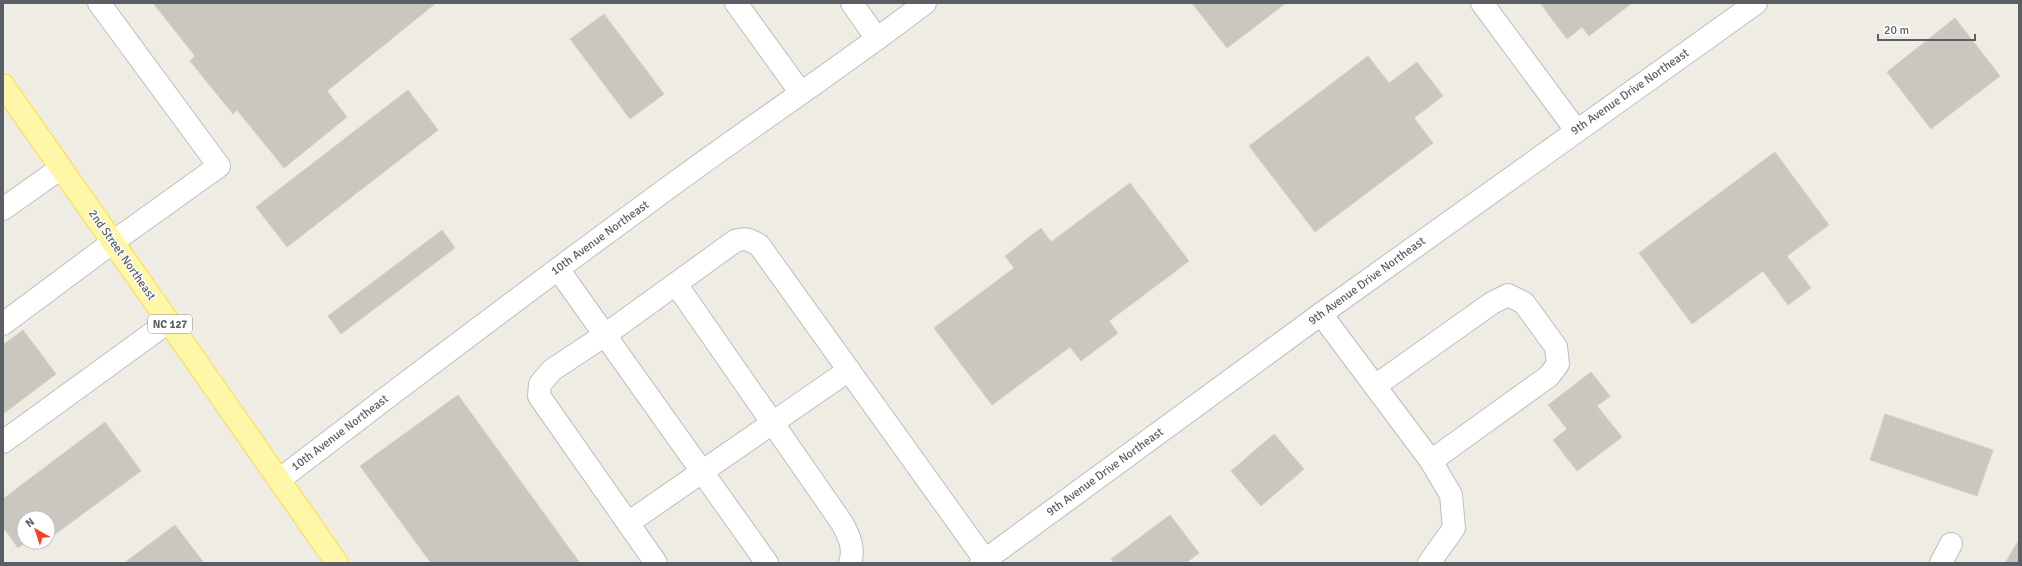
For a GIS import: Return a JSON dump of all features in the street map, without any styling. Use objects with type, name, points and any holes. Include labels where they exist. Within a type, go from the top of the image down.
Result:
[{"type":"main road","name":"2nd Street Northeast","points":[[3,85],[337,563]]},
{"type":"street","points":[[3,324],[113,242],[220,166],[99,3]]},
{"type":"street","points":[[736,3],[801,93]]},
{"type":"street","points":[[852,3],[878,39]]},
{"type":"street","name":"10th Avenue Northeast","points":[[279,480],[452,347],[801,93],[878,39],[925,3]]},
{"type":"street","points":[[1482,3],[1576,130]]},
{"type":"street","name":"9th Avenue Drive Northeast","points":[[983,562],[1320,314],[1754,3]]},
{"type":"street","points":[[3,209],[61,168]]},
{"type":"street","points":[[656,563],[539,396],[540,384],[552,370],[605,335],[735,241],[742,238],[759,245],[849,370],[983,562]]},
{"type":"street","points":[[558,269],[767,563]]},
{"type":"street","points":[[676,284],[842,523],[850,539],[852,556],[850,563]]},
{"type":"street","points":[[1375,386],[1492,303],[1508,295],[1524,302],[1556,348],[1558,364],[1549,376],[1431,461]]},
{"type":"street","points":[[1320,314],[1431,461],[1451,495],[1454,528],[1429,563]]},
{"type":"street","points":[[3,442],[168,322]]},
{"type":"street","points":[[628,523],[849,370]]},
{"type":"street","points":[[1941,563],[1951,544]]},
{"type":"building","points":[[153,3],[436,3],[327,91],[347,117],[284,168],[237,110],[233,114],[190,61],[195,56]]},
{"type":"building","points":[[1192,3],[1286,3],[1227,48]]},
{"type":"building","points":[[1540,3],[1632,3],[1589,36],[1582,27],[1567,39]]},
{"type":"building","points":[[604,14],[664,94],[630,119],[570,39]]},
{"type":"building","points":[[1955,18],[2000,76],[1931,129],[1887,72]]},
{"type":"building","points":[[1368,56],[1389,83],[1417,62],[1443,96],[1414,118],[1433,143],[1315,232],[1249,146]]},
{"type":"building","points":[[408,90],[438,130],[287,247],[256,207]]},
{"type":"building","points":[[1775,152],[1829,225],[1787,256],[1811,288],[1788,305],[1763,271],[1692,324],[1639,253]]},
{"type":"building","points":[[1130,183],[1189,261],[1109,321],[1118,333],[1081,361],[1070,347],[992,405],[934,328],[1014,268],[1005,256],[1041,228],[1051,242]]},
{"type":"building","points":[[442,230],[455,248],[341,334],[328,316]]},
{"type":"building","points":[[23,330],[56,374],[3,414],[3,345]]},
{"type":"building","points":[[1591,372],[1610,396],[1597,406],[1622,437],[1577,471],[1553,440],[1567,429],[1548,405]]},
{"type":"building","points":[[458,395],[580,563],[431,563],[360,466]]},
{"type":"building","points":[[1885,414],[1993,450],[1977,496],[1870,460]]},
{"type":"building","points":[[105,422],[141,471],[56,534],[56,510],[16,510],[16,545],[3,527],[3,499]]},
{"type":"building","points":[[1274,434],[1304,469],[1261,506],[1231,471]]},
{"type":"building","points":[[1170,515],[1199,553],[1186,563],[1114,563],[1111,559]]},
{"type":"building","points":[[175,525],[204,563],[124,563]]},
{"type":"building","points":[[2019,540],[2019,563],[2005,563]]}]
